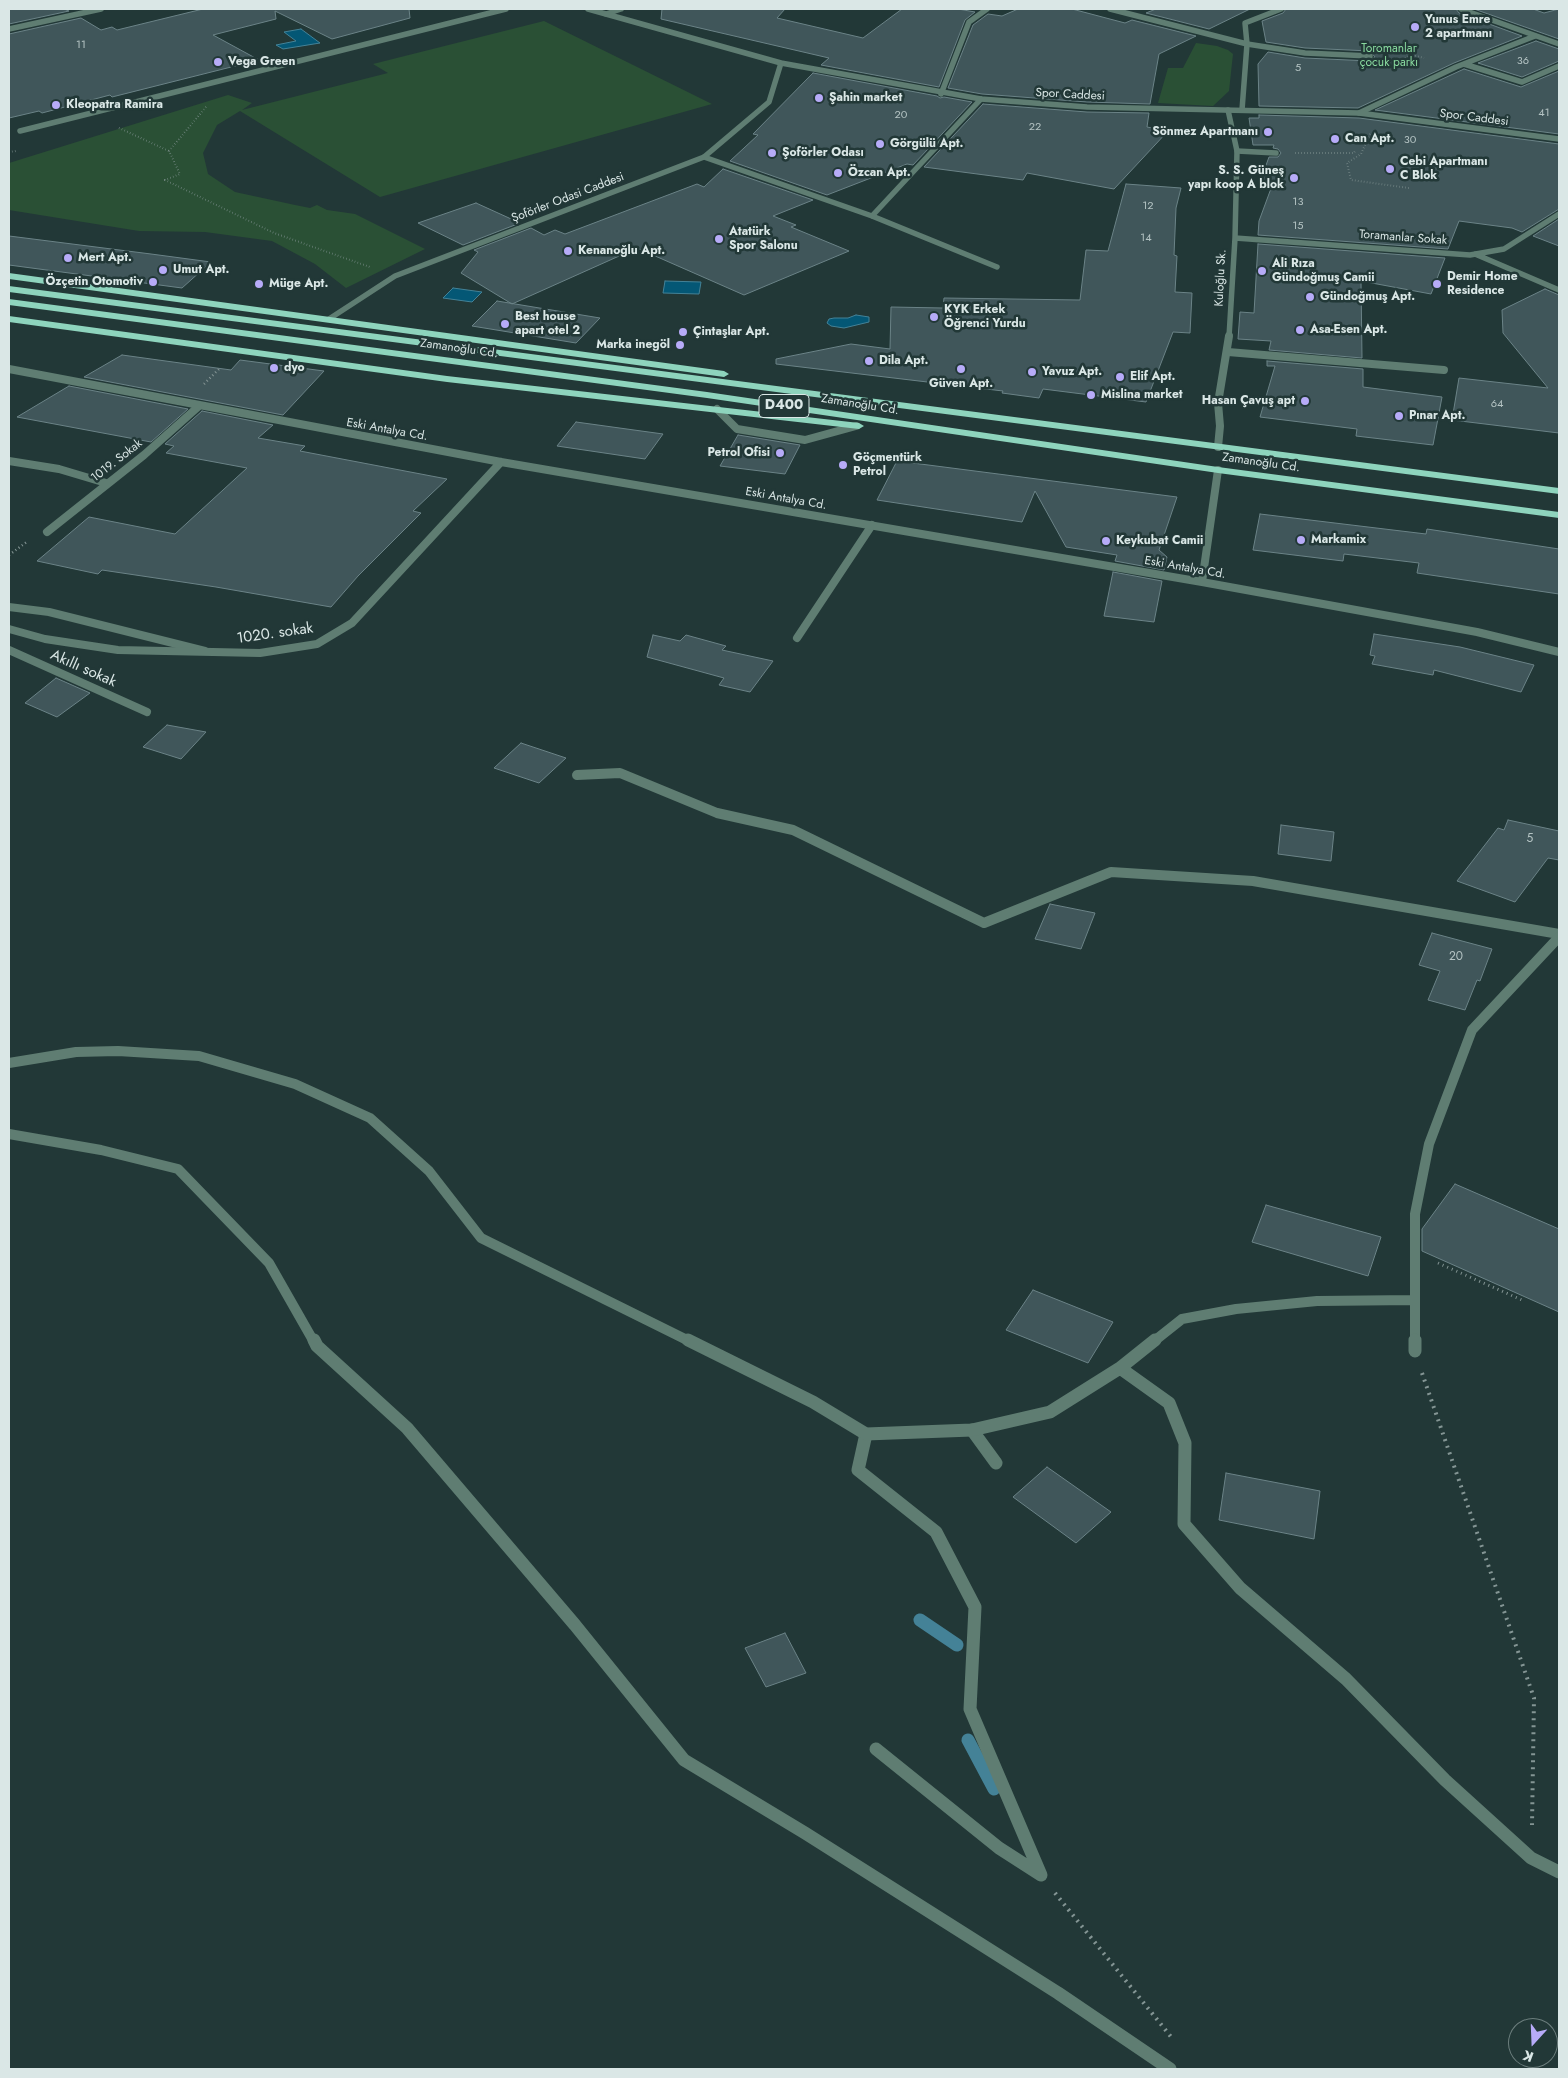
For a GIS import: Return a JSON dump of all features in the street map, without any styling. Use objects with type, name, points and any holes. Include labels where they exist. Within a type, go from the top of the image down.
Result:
[{"type":"highway","points":[[9,276],[745,377],[907,407]]},
{"type":"highway","name":"Zamanoğlu Cd.","points":[[9,289],[1559,491]]},
{"type":"highway","name":"Zamanoğlu Cd.","points":[[9,302],[707,394],[1218,470],[1559,515]]},
{"type":"highway","points":[[9,319],[447,379],[856,426],[947,430]]},
{"type":"street","points":[[9,29],[101,9]]},
{"type":"street","points":[[20,131],[506,9]]},
{"type":"street","name":"Spor Caddesi","points":[[588,9],[781,62],[941,94],[1087,107],[1358,113],[1559,139]]},
{"type":"street","points":[[606,14],[621,9]]},
{"type":"street","points":[[941,94],[969,22],[979,12],[987,9]]},
{"type":"street","points":[[1110,9],[1190,31],[1247,44],[1304,53],[1370,56]]},
{"type":"street","points":[[1242,110],[1247,44],[1245,23],[1280,9]]},
{"type":"street","points":[[1461,9],[1559,44]]},
{"type":"street","points":[[1543,39],[1559,35]]},
{"type":"street","points":[[1358,113],[1464,64],[1535,36]]},
{"type":"street","name":"Şoförler Odasi Caddesi","points":[[328,319],[395,276],[704,157],[769,102],[781,62]]},
{"type":"street","points":[[1464,64],[1522,82],[1559,66]]},
{"type":"street","points":[[872,216],[981,99]]},
{"type":"street","name":"Kuloğlu Sk.","points":[[1218,447],[1220,426],[1218,403],[1228,352],[1235,238],[1237,151],[1228,110]]},
{"type":"street","points":[[1237,151],[1276,153]]},
{"type":"street","points":[[704,157],[872,216],[996,267]]},
{"type":"street","name":"Toramanlar Sokak","points":[[1235,238],[1475,254],[1504,249],[1559,214]]},
{"type":"street","points":[[1475,254],[1559,290]]},
{"type":"street","points":[[1228,352],[1444,370]]},
{"type":"street","name":"Eski Antalya Cd.","points":[[9,369],[501,462],[1202,582],[1477,632],[1559,652]]},
{"type":"street","name":"1019. Sokak","points":[[47,532],[106,483],[144,455],[199,406]]},
{"type":"street","points":[[717,409],[737,429],[778,437],[805,440],[856,426]]},
{"type":"street","points":[[9,461],[60,469],[106,483]]},
{"type":"street","name":"1020. sokak","points":[[9,629],[44,639],[118,650],[260,653],[317,644],[352,623],[501,462]]},
{"type":"street","points":[[1202,582],[1218,470]]},
{"type":"street","points":[[797,638],[872,525]]},
{"type":"street","points":[[9,607],[49,612],[216,653]]},
{"type":"street","name":"Akıllı sokak","points":[[9,650],[147,712]]},
{"type":"street","points":[[577,775],[620,773],[717,813],[793,830],[984,923],[1111,872],[1253,882],[1559,935]]},
{"type":"street","points":[[1415,1352],[1415,1214],[1429,1144],[1472,1030],[1559,935]]},
{"type":"street","points":[[9,1063],[76,1052],[118,1051],[198,1056],[295,1084],[370,1118],[429,1171],[480,1238],[813,1402],[866,1434],[972,1430],[1050,1412],[1120,1368],[1182,1319],[1236,1309],[1317,1301],[1414,1300]]},
{"type":"street","points":[[9,1134],[101,1150],[178,1169],[269,1263],[317,1346],[407,1428],[575,1625],[684,1760],[1050,1987],[1170,2069]]},
{"type":"street","points":[[1120,1368],[1169,1403],[1185,1443],[1184,1524],[1240,1588],[1346,1679],[1445,1780],[1531,1858],[1559,1872]]},
{"type":"street","points":[[972,1430],[996,1463]]},
{"type":"street","points":[[866,1434],[858,1470],[936,1532],[976,1607],[970,1709],[1041,1875]]},
{"type":"street","points":[[876,1749],[999,1848],[1041,1875]]},
{"type":"path","points":[[1400,51],[1407,53]]},
{"type":"path","points":[[1396,62],[1412,55]]},
{"type":"path","points":[[194,87],[209,95],[211,100],[169,151],[180,174],[164,180],[274,233],[395,276]]},
{"type":"path","points":[[1372,129],[1361,154],[1347,163],[1351,180],[1409,188]]},
{"type":"path","points":[[1276,153],[1354,153],[1355,151],[1349,150]]},
{"type":"path","points":[[1415,1253],[1522,1300]]},
{"type":"path","points":[[1415,1352],[1534,1698],[1531,1858]]},
{"type":"path","points":[[1041,1875],[1178,2046]]},
{"type":"green space","points":[[544,21],[712,104],[380,197],[240,111],[217,125],[203,153],[208,174],[235,192],[310,208],[317,205],[327,210],[355,214],[425,249],[346,288],[315,264],[272,241],[205,232],[139,231],[9,210],[9,163],[228,95],[252,103],[242,110],[388,73],[373,64]]},
{"type":"green space","points":[[1196,43],[1217,46],[1233,54],[1229,91],[1213,106],[1158,103],[1168,68],[1183,68]]},
{"type":"water","points":[[301,29],[320,43],[283,49],[276,45],[296,41],[284,32]]},
{"type":"water","points":[[665,281],[701,282],[699,294],[663,293]]},
{"type":"water","points":[[453,288],[482,292],[472,302],[443,298]]},
{"type":"water","points":[[856,315],[869,317],[869,322],[844,328],[831,326],[827,323],[829,319],[848,318]]},
{"type":"building","points":[[9,9],[64,9],[69,11],[9,24]]},
{"type":"building","points":[[203,9],[409,9],[410,18],[332,39],[275,11],[276,19],[213,35],[259,60],[112,97],[110,95],[42,113],[39,111],[9,118],[9,34],[81,18],[101,30],[112,27],[117,30]]},
{"type":"building","points":[[662,9],[785,9],[777,18],[863,38],[902,9],[958,9],[975,12],[965,20],[939,87],[821,65],[829,58],[661,19]]},
{"type":"building","points":[[1018,9],[1072,9],[1125,23],[1132,20],[1196,36],[1159,54],[1150,104],[1087,102],[982,94],[948,88],[973,25],[988,14],[1002,16]]},
{"type":"building","points":[[1156,9],[1250,9],[1209,29],[1146,13]]},
{"type":"building","points":[[1286,9],[1456,9],[1459,13],[1522,36],[1454,63],[1358,108],[1259,106],[1258,64],[1268,52],[1305,58],[1370,61],[1375,57],[1370,51],[1305,48],[1266,42],[1262,21],[1283,13]]},
{"type":"building","points":[[1474,9],[1533,9],[1544,13],[1559,9],[1559,39]]},
{"type":"building","points":[[1536,41],[1559,49],[1559,61],[1522,77],[1478,63]]},
{"type":"building","points":[[1464,69],[1521,87],[1559,71],[1559,134],[1375,110]]},
{"type":"building","points":[[813,73],[940,98],[972,102],[913,165],[907,164],[827,195],[730,161],[758,135],[753,134]]},
{"type":"building","points":[[983,104],[1087,112],[1149,113],[1147,127],[1168,131],[1114,189],[1027,173],[1023,180],[924,167]]},
{"type":"building","points":[[1259,115],[1359,118],[1559,144],[1559,209],[1522,232],[1512,228],[1459,221],[1448,249],[1258,235],[1259,221],[1273,183],[1260,182],[1269,157],[1278,157],[1281,153],[1278,149],[1273,148],[1274,145],[1253,145],[1249,118],[1259,118]]},
{"type":"building","points":[[723,169],[813,200],[773,216],[796,225],[791,227],[849,251],[744,295],[637,248],[512,304],[461,273],[478,252],[474,250],[531,228],[544,235],[555,230],[565,234],[697,184],[704,187]]},
{"type":"building","points":[[1126,184],[1181,188],[1176,208],[1174,255],[1177,256],[1175,292],[1192,293],[1190,333],[1173,332],[1146,402],[1043,389],[1039,398],[1002,393],[1003,391],[776,364],[776,359],[851,344],[890,349],[891,307],[943,308],[944,298],[1080,300],[1086,250],[1108,251]]},
{"type":"building","points":[[476,203],[520,223],[463,245],[418,223]]},
{"type":"building","points":[[1559,219],[1559,246],[1533,236]]},
{"type":"building","points":[[9,236],[211,262],[182,288],[9,265]]},
{"type":"building","points":[[1258,244],[1445,258],[1431,294],[1361,281],[1362,358],[1269,350],[1271,341],[1238,339],[1240,312],[1254,313]]},
{"type":"building","points":[[1545,289],[1559,295],[1559,433],[1452,420],[1459,378],[1548,388],[1503,333],[1502,310]]},
{"type":"building","points":[[497,301],[600,318],[576,343],[472,326]]},
{"type":"building","points":[[122,355],[231,370],[240,360],[324,371],[283,415],[84,377]]},
{"type":"building","points":[[1267,361],[1363,369],[1363,387],[1442,397],[1433,445],[1356,436],[1357,429],[1260,417],[1275,366],[1267,366]]},
{"type":"building","points":[[69,386],[188,409],[151,442],[17,417]]},
{"type":"building","points":[[202,411],[273,425],[258,438],[305,446],[300,451],[447,479],[413,511],[421,513],[358,576],[331,607],[102,570],[98,574],[37,561],[89,517],[175,534],[247,468],[166,453],[174,446],[165,444]]},
{"type":"building","points":[[576,422],[663,434],[645,459],[557,446]]},
{"type":"building","points":[[738,435],[800,445],[785,474],[720,466]]},
{"type":"building","points":[[897,461],[1177,497],[1159,550],[1167,557],[1164,570],[1115,561],[1117,555],[1066,547],[1035,491],[1022,522],[877,500]]},
{"type":"building","points":[[1260,514],[1426,534],[1427,529],[1559,549],[1559,594],[1417,573],[1419,563],[1344,554],[1343,561],[1253,550]]},
{"type":"building","points":[[1113,572],[1162,581],[1154,622],[1104,616]]},
{"type":"building","points":[[1374,634],[1460,647],[1534,665],[1521,692],[1434,670],[1433,675],[1372,664],[1375,656],[1370,655]]},
{"type":"building","points":[[653,635],[680,641],[686,635],[726,646],[722,650],[773,661],[750,692],[719,685],[724,678],[647,657]]},
{"type":"building","points":[[56,678],[90,693],[57,717],[25,703]]},
{"type":"building","points":[[167,725],[206,732],[181,759],[143,747]]},
{"type":"building","points":[[521,743],[566,758],[539,783],[494,768]]},
{"type":"building","points":[[1508,820],[1559,831],[1559,860],[1548,858],[1515,902],[1457,881],[1498,828],[1504,830]]},
{"type":"building","points":[[1281,825],[1334,832],[1331,861],[1278,854]]},
{"type":"building","points":[[1050,904],[1095,913],[1081,949],[1035,939]]},
{"type":"building","points":[[1432,933],[1492,949],[1480,981],[1477,980],[1465,1010],[1428,1000],[1440,971],[1419,965]]},
{"type":"building","points":[[1455,1184],[1559,1229],[1559,1312],[1422,1251],[1422,1229]]},
{"type":"building","points":[[1266,1205],[1381,1237],[1368,1276],[1252,1242]]},
{"type":"building","points":[[1033,1290],[1113,1322],[1088,1363],[1006,1330]]},
{"type":"building","points":[[1047,1467],[1111,1512],[1076,1543],[1013,1497]]},
{"type":"building","points":[[1226,1473],[1320,1491],[1314,1539],[1219,1520]]},
{"type":"building","points":[[785,1633],[806,1673],[766,1687],[745,1648]]},
{"type":"waterway","points":[[920,1620],[957,1645]]},
{"type":"waterway","points":[[968,1740],[994,1789]]},
{"type":"place","name":"Yunus Emre 2 apartmanı","points":[[1415,27]]},
{"type":"place","name":"Vega Green","points":[[218,62]]},
{"type":"place","name":"Şahin market","points":[[819,98]]},
{"type":"place","name":"Kleopatra Ramira","points":[[56,105]]},
{"type":"place","name":"Sönmez Apartmanı","points":[[1268,132]]},
{"type":"place","name":"Can Apt.","points":[[1335,139]]},
{"type":"place","name":"Görgülü Apt.","points":[[880,144]]},
{"type":"place","name":"Şoförler Odası","points":[[772,153]]},
{"type":"place","name":"Cebi Apartmanı C Blok","points":[[1390,169]]},
{"type":"place","name":"Özcan Apt.","points":[[838,173]]},
{"type":"place","name":"S. S. Güneş yapı koop A blok","points":[[1294,178]]},
{"type":"place","name":"Atatürk Spor Salonu","points":[[719,239]]},
{"type":"place","name":"Kenanoğlu Apt.","points":[[568,251]]},
{"type":"place","name":"Mert Apt.","points":[[68,258]]},
{"type":"place","name":"Umut Apt.","points":[[163,270]]},
{"type":"place","name":"Ali Rıza Gündoğmuş Camii","points":[[1262,271]]},
{"type":"place","name":"Özçetin Otomotiv","points":[[153,282]]},
{"type":"place","name":"Müge Apt.","points":[[259,284]]},
{"type":"place","name":"Demir Home Residence","points":[[1437,284]]},
{"type":"place","name":"Gündoğmuş Apt.","points":[[1310,297]]},
{"type":"place","name":"KYK Erkek Öğrenci Yurdu","points":[[934,317]]},
{"type":"place","name":"Best house apart otel 2","points":[[505,324]]},
{"type":"place","name":"Asa-Esen Apt.","points":[[1300,330]]},
{"type":"place","name":"Çintaşlar Apt.","points":[[683,332]]},
{"type":"place","name":"Marka inegöl","points":[[680,345]]},
{"type":"place","name":"Dila Apt.","points":[[869,361]]},
{"type":"place","name":"dyo","points":[[274,368]]},
{"type":"place","name":"Güven Apt.","points":[[961,369]]},
{"type":"place","name":"Yavuz Apt.","points":[[1032,372]]},
{"type":"place","name":"Elif Apt.","points":[[1120,377]]},
{"type":"place","name":"Mislina market","points":[[1091,395]]},
{"type":"place","name":"Hasan Çavuş apt","points":[[1305,401]]},
{"type":"place","name":"Pınar Apt.","points":[[1399,416]]},
{"type":"place","name":"Petrol Ofisi","points":[[780,453]]},
{"type":"place","name":"Göçmentürk Petrol","points":[[843,465]]},
{"type":"place","name":"Markamix","points":[[1301,540]]},
{"type":"place","name":"Keykubat Camii","points":[[1106,541]]},
{"type":"park label","name":"Toromanlar çocuk parkı","points":[[1389,56]]}]
